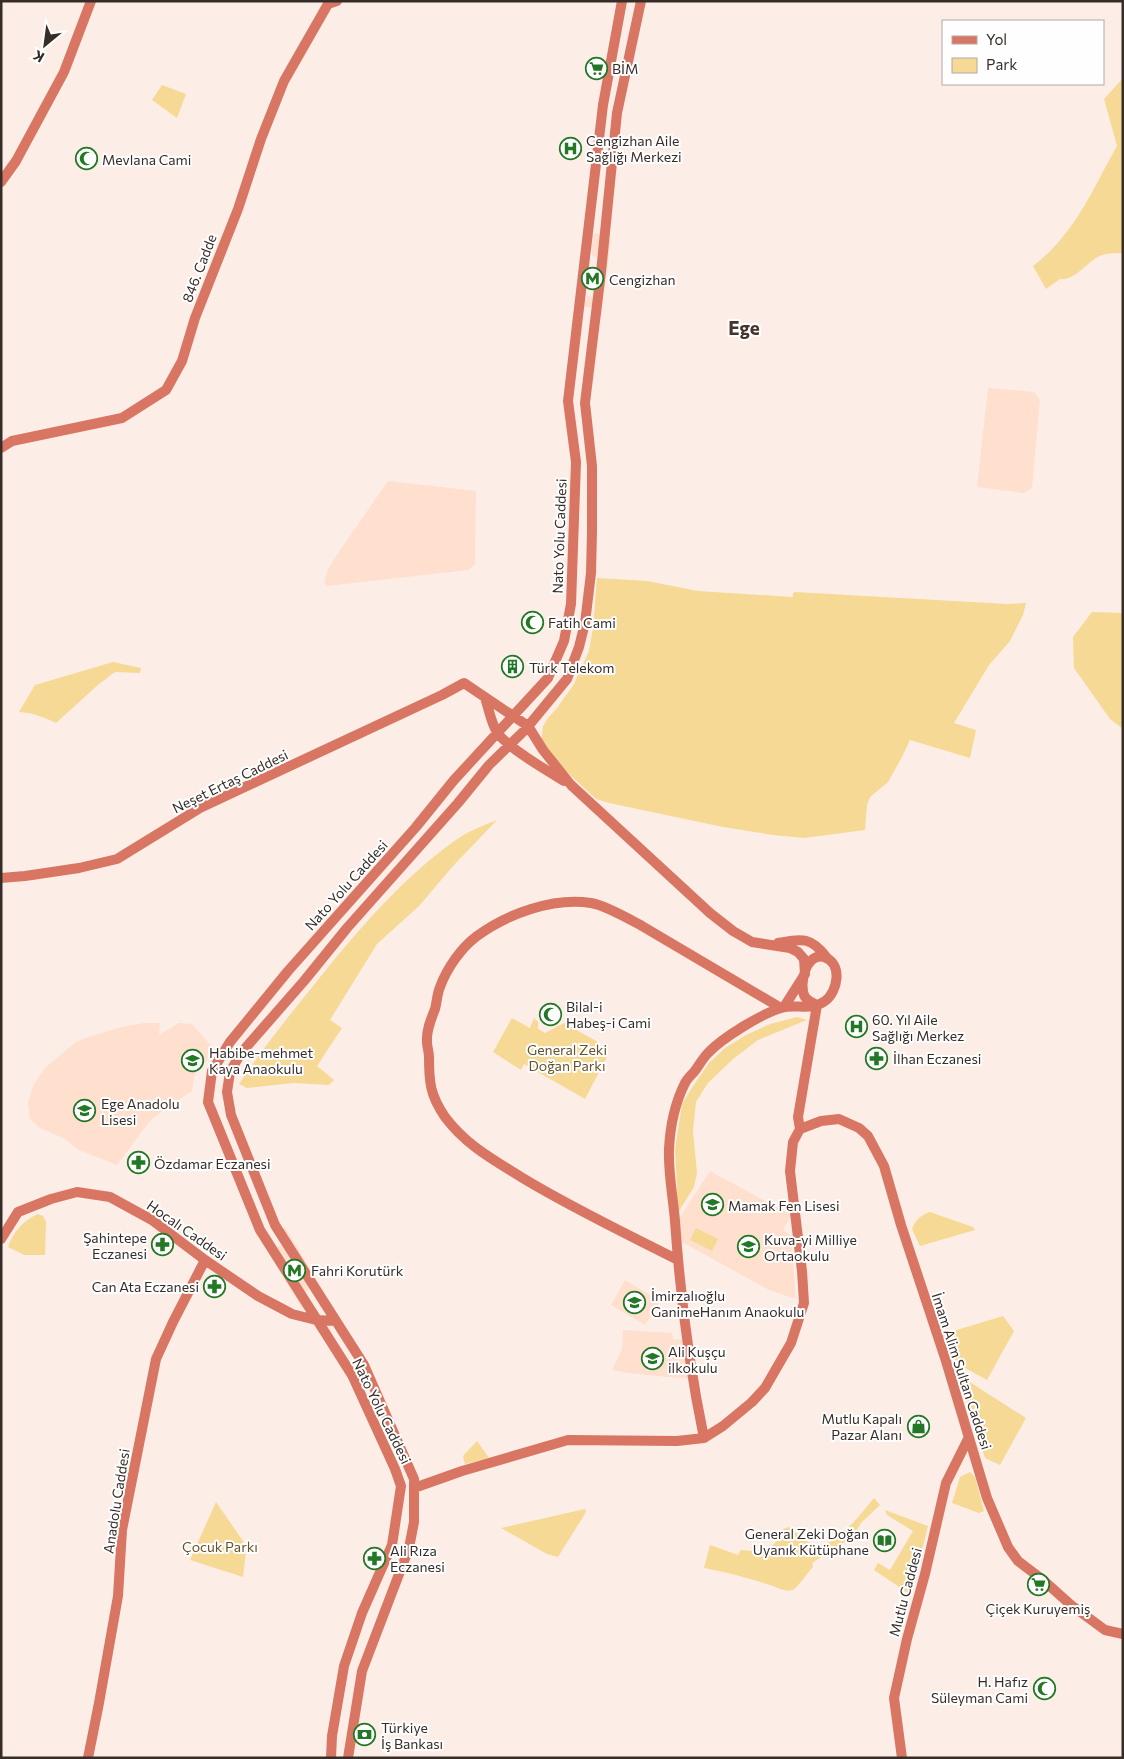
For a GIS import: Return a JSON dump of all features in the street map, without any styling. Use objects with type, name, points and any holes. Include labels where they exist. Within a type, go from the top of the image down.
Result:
[{"type":"street","points":[[1,182],[16,161],[64,72],[91,1]]},
{"type":"street","name":"846. Cadde","points":[[1,448],[12,441],[122,418],[166,390],[182,361],[195,318],[238,209],[259,144],[284,82],[328,4],[337,1]]},
{"type":"street","name":"Nato Yolu Caddesi","points":[[331,1758],[332,1736],[344,1666],[362,1613],[392,1545],[401,1486],[352,1375],[260,1230],[208,1102],[212,1071],[230,1042],[288,971],[416,827],[454,780],[548,678],[564,641],[571,604],[576,462],[568,401],[603,105],[622,1]]},
{"type":"street","points":[[348,1758],[362,1672],[409,1548],[414,1522],[414,1484],[406,1456],[364,1365],[275,1225],[231,1115],[227,1092],[230,1072],[241,1053],[347,928],[458,803],[489,765],[528,726],[567,678],[579,647],[585,623],[591,573],[592,466],[585,403],[618,113],[641,1]]},
{"type":"street","name":"Neşet Ertaş Caddesi","points":[[1,878],[80,868],[117,859],[200,808],[464,683],[485,698]]},
{"type":"street","points":[[485,698],[514,715],[528,726],[571,785],[725,925],[752,942],[772,944],[798,952],[804,959],[805,974],[782,1008]]},
{"type":"street","points":[[485,698],[497,732],[510,745],[539,766],[571,785]]},
{"type":"street","points":[[678,1260],[552,1196],[499,1165],[461,1136],[445,1116],[433,1096],[428,1069],[430,1055],[427,1040],[439,988],[457,957],[477,936],[518,913],[557,903],[591,903],[627,917],[782,1008]]},
{"type":"street","points":[[704,1438],[693,1385],[678,1260],[669,1150],[674,1112],[685,1082],[708,1053],[738,1029],[782,1008],[804,1008],[817,1005],[826,1001],[829,997],[837,980],[835,968],[814,943],[803,939],[772,944]]},
{"type":"street","points":[[817,1005],[805,998],[802,980],[812,959],[818,956],[827,958]]},
{"type":"street","points":[[414,1484],[455,1474],[568,1440],[677,1441],[704,1438],[723,1426],[752,1402],[765,1388],[791,1343],[804,1303],[790,1171],[793,1142],[800,1129],[798,1117],[817,1005]]},
{"type":"street","name":"İmam Alim Sultan Caddesi","points":[[800,1129],[820,1121],[839,1119],[859,1128],[868,1136],[884,1166],[987,1498],[1008,1547],[1018,1561],[1100,1627],[1123,1634]]},
{"type":"street","name":"Hocalı Caddesi","points":[[1,1239],[18,1212],[51,1199],[77,1192],[110,1197],[152,1220],[205,1260],[258,1296],[292,1314],[316,1320],[336,1321]]},
{"type":"street","name":"Anadolu Caddesi","points":[[88,1758],[118,1596],[122,1530],[156,1359],[205,1260]]},
{"type":"street","name":"Mutlu Caddesi","points":[[902,1758],[894,1698],[946,1483],[968,1439]]},
{"type":"shaded area","points":[[595,233],[598,233],[607,239],[611,239],[601,317],[597,316],[598,308],[580,306],[584,274],[581,300],[586,301],[587,296],[593,297],[592,302],[599,303],[605,251],[598,250],[597,257],[592,256],[592,250],[587,249],[588,243],[593,244],[592,237]]},
{"type":"shaded area","points":[[988,388],[1034,392],[1040,400],[1032,488],[1024,493],[977,487]]},
{"type":"shaded area","points":[[388,481],[476,491],[475,565],[468,570],[327,586],[324,582],[336,556]]},
{"type":"shaded area","points":[[144,1023],[160,1023],[159,1035],[179,1023],[192,1024],[215,1050],[194,1077],[192,1091],[149,1122],[117,1165],[79,1150],[63,1138],[40,1128],[30,1119],[28,1102],[34,1084],[45,1068],[77,1041],[121,1027]]},
{"type":"shaded area","points":[[710,1171],[791,1215],[783,1230],[791,1236],[796,1299],[769,1290],[682,1242],[679,1219]]},
{"type":"shaded area","points":[[285,1227],[325,1294],[321,1296],[311,1280],[306,1283],[309,1289],[305,1292],[305,1306],[302,1308],[261,1240],[280,1252],[277,1247],[282,1244],[281,1229]],"holes":[[[293,1261],[308,1275],[292,1284],[289,1267],[293,1265]]]},
{"type":"shaded area","name":"İmirzalıoğlu GanimeHanım Anaokulu","points":[[625,1280],[660,1301],[645,1325],[611,1305]]},
{"type":"shaded area","name":"Ali Kuşçu ilkokulu","points":[[623,1330],[672,1333],[673,1339],[685,1340],[690,1374],[688,1379],[612,1370],[622,1349]]},
{"type":"green space","points":[[1123,78],[1123,253],[1102,255],[1077,274],[1066,279],[1060,279],[1046,289],[1033,266],[1058,243],[1070,228],[1085,205],[1117,146],[1104,99]]},
{"type":"green space","points":[[162,85],[186,94],[177,118],[152,100]]},
{"type":"green space","points":[[597,578],[647,581],[698,591],[793,597],[795,592],[1007,604],[1026,603],[1023,615],[1010,641],[989,665],[954,723],[976,730],[970,758],[910,740],[888,782],[870,797],[867,805],[865,830],[804,838],[723,827],[596,799],[551,757],[542,740],[543,726],[574,684],[589,651]]},
{"type":"green space","points":[[1092,612],[1123,613],[1123,729],[1110,719],[1074,668],[1073,637]]},
{"type":"green space","points":[[113,662],[141,668],[140,673],[115,672],[56,723],[29,713],[19,712],[35,685]]},
{"type":"green space","points":[[497,820],[453,866],[419,906],[377,944],[330,1020],[342,1028],[317,1066],[334,1080],[329,1085],[293,1083],[247,1088],[239,1084],[271,1039],[329,966],[387,900],[419,869],[458,838]]},
{"type":"green space","points":[[797,1017],[807,1020],[758,1040],[733,1059],[708,1083],[696,1102],[693,1131],[697,1173],[694,1187],[679,1211],[676,1212],[675,1150],[682,1104],[693,1086],[709,1063],[725,1048],[746,1035],[770,1024]]},
{"type":"green space","name":"General Zeki Doğan Parkı","points":[[512,1018],[530,1028],[534,1018],[538,1022],[538,1029],[545,1033],[564,1023],[598,1042],[595,1047],[608,1055],[585,1099],[524,1064],[521,1070],[493,1052]]},
{"type":"green space","points":[[930,1212],[973,1227],[975,1230],[920,1246],[912,1229],[919,1218]]},
{"type":"green space","points":[[38,1214],[43,1216],[46,1222],[45,1255],[24,1255],[8,1247],[20,1227]]},
{"type":"green space","points":[[696,1228],[718,1239],[712,1251],[690,1240]]},
{"type":"green space","points":[[1003,1316],[1014,1331],[987,1380],[958,1364],[947,1333]]},
{"type":"green space","points":[[965,1379],[1026,1418],[1000,1465],[985,1458],[961,1384]]},
{"type":"green space","points":[[477,1441],[489,1458],[465,1464],[463,1456]]},
{"type":"green space","points":[[970,1472],[975,1477],[984,1511],[979,1513],[952,1503],[960,1477]]},
{"type":"green space","points":[[874,1498],[880,1505],[845,1542],[812,1563],[813,1567],[800,1584],[792,1590],[785,1590],[747,1578],[704,1568],[710,1545],[738,1555],[741,1550],[752,1551],[761,1557],[776,1542],[783,1529],[789,1527],[811,1544],[820,1545],[828,1543],[846,1530]]},
{"type":"green space","name":"Çocuk Parkı","points":[[216,1502],[243,1541],[246,1551],[243,1577],[190,1560]]},
{"type":"green space","points":[[585,1509],[586,1512],[558,1557],[547,1554],[501,1528]]},
{"type":"green space","points":[[885,1510],[928,1526],[911,1595],[874,1570],[878,1563],[890,1570],[913,1531],[887,1515]]},
{"type":"place","name":"BİM","points":[[596,68]]},
{"type":"place","name":"Cengizhan Aile Sağlığı Merkezi","points":[[570,148]]},
{"type":"place","name":"Mevlana Cami","points":[[86,159]]},
{"type":"place","name":"Cengizhan","points":[[593,279]]},
{"type":"place","name":"Fatih Cami","points":[[532,622]]},
{"type":"place","name":"Türk Telekom","points":[[513,667]]},
{"type":"place","name":"Bilal-i Habeş-i Cami","points":[[550,1014]]},
{"type":"place","name":"60. Yıl Aile Sağlığı Merkez","points":[[856,1027]]},
{"type":"place","name":"İlhan Eczanesi","points":[[877,1058]]},
{"type":"place","name":"Habibe-mehmet Kaya Anaokulu","points":[[193,1060]]},
{"type":"place","name":"Ege Anadolu Lisesi","points":[[85,1111]]},
{"type":"place","name":"Özdamar Eczanesi","points":[[138,1163]]},
{"type":"place","name":"Mamak Fen Lisesi","points":[[712,1205]]},
{"type":"place","name":"Şahintepe Eczanesi","points":[[163,1245]]},
{"type":"place","name":"Kuva-yi Milliye Ortaokulu","points":[[748,1247]]},
{"type":"place","name":"Fahri Korutürk","points":[[295,1270]]},
{"type":"place","name":"Can Ata Eczanesi","points":[[215,1286]]},
{"type":"place","name":"İmirzalıoğlu GanimeHanım Anaokulu","points":[[635,1303]]},
{"type":"place","name":"Ali Kuşçu ilkokulu","points":[[652,1359]]},
{"type":"place","name":"Mutlu Kapalı Pazar Alanı","points":[[918,1426]]},
{"type":"place","name":"General Zeki Doğan Uyanık Kütüphane","points":[[885,1541]]},
{"type":"place","name":"Ali Rıza Eczanesi","points":[[374,1558]]},
{"type":"place","name":"Çiçek Kuruyemiş","points":[[1038,1585]]},
{"type":"place","name":"H. Hafız Süleyman Cami","points":[[1044,1689]]},
{"type":"place","name":"Türkiye İş Bankası","points":[[365,1735]]},
{"type":"district","name":"Ege","points":[[744,327]]}]
